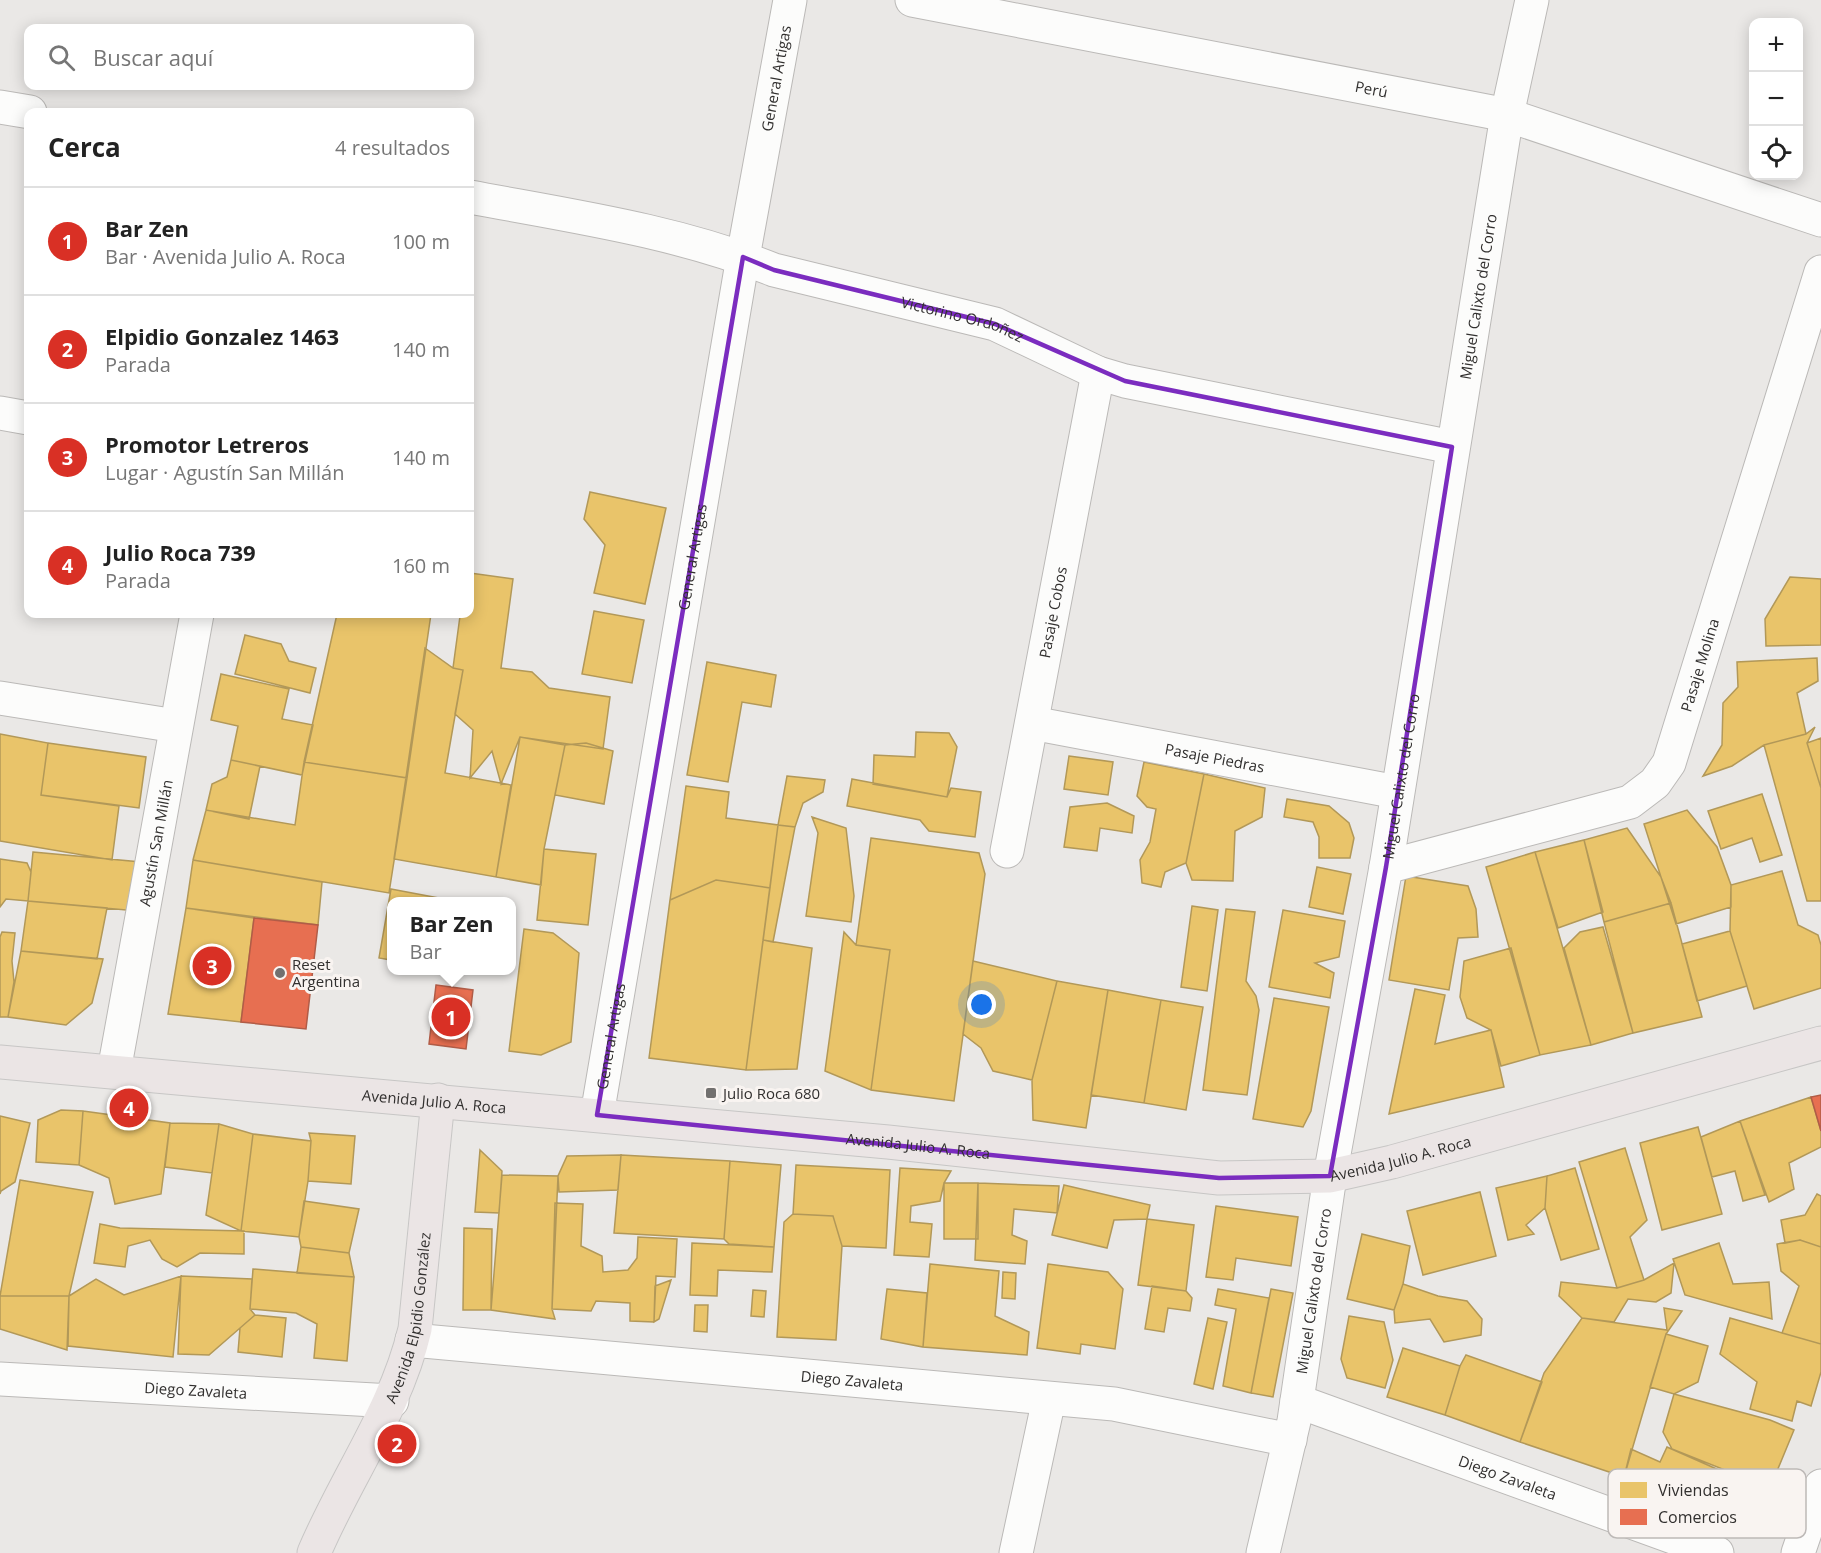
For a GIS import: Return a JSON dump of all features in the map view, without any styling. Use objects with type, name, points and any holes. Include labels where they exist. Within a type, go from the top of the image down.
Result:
[{"type":"main road","name":"Avenida Julio A. Roca","points":[[0,1062],[888,1142],[1219,1178],[1330,1176],[1392,1162],[1821,1043]]},
{"type":"main road","name":"Avenida Elpidio González","points":[[314,1553],[392,1401],[412,1340],[438,1100]]},
{"type":"street","name":"General Artigas","points":[[597,1115],[743,257],[790,0]]},
{"type":"street","name":"Perú","points":[[912,0],[1507,115],[1821,220]]},
{"type":"street","name":"Miguel Calixto del Corro","points":[[1263,1553],[1297,1401],[1330,1176],[1386,867],[1507,115],[1532,0]]},
{"type":"street","points":[[0,107],[24,111]]},
{"type":"street","name":"Victorino Ordoñez","points":[[474,198],[661,234],[743,257],[774,270],[995,324],[1098,373],[1125,381],[1452,447]]},
{"type":"street","name":"Pasaje Molina","points":[[1386,867],[1630,802],[1655,783],[1669,763],[1821,273]]},
{"type":"street","name":"Pasaje Cobos","points":[[1007,851],[1098,373]]},
{"type":"street","points":[[0,413],[24,417]]},
{"type":"street","name":"Agustín San Millán","points":[[114,1071],[196,618]]},
{"type":"street","points":[[0,698],[176,726]]},
{"type":"street","name":"Pasaje Piedras","points":[[1032,723],[1397,792]]},
{"type":"street","name":"Diego Zavaleta","points":[[412,1340],[1114,1404],[1290,1440]]},
{"type":"street","name":"Diego Zavaleta","points":[[0,1379],[392,1401]]},
{"type":"street","points":[[1016,1553],[1049,1399]]},
{"type":"street","name":"Diego Zavaleta","points":[[1297,1401],[1608,1514]]},
{"type":"street","points":[[1806,1530],[1821,1486]]},
{"type":"street","name":"Diego Zavaleta","points":[[1676,1538],[1717,1553]]},
{"type":"street","points":[[1798,1553],[1803,1538]]},
{"type":"highlighted area","points":[[743,257],[774,270],[995,324],[1125,381],[1452,447],[1386,867],[1330,1176],[1219,1178],[597,1115]]},
{"type":"building: Viviendas","points":[[590,492],[666,508],[645,604],[594,593],[605,545],[584,519]]},
{"type":"building: Viviendas","points":[[474,574],[513,579],[501,668],[532,672],[549,688],[610,697],[603,749],[520,737],[501,784],[492,751],[470,778],[473,730],[455,714],[463,670],[453,668],[460,618],[474,618]]},
{"type":"building: Viviendas","points":[[1790,577],[1821,579],[1821,645],[1766,646],[1765,619]]},
{"type":"building: Viviendas","points":[[594,611],[644,620],[632,683],[582,674]]},
{"type":"building: Viviendas","points":[[336,618],[430,618],[407,778],[304,762]]},
{"type":"building: Viviendas","points":[[245,635],[281,644],[289,661],[316,668],[310,693],[235,674]]},
{"type":"building: Viviendas","points":[[425,648],[453,668],[463,670],[445,773],[511,785],[496,877],[394,859]]},
{"type":"building: Viviendas","points":[[1817,658],[1818,681],[1797,693],[1806,734],[1764,745],[1732,766],[1703,776],[1722,745],[1723,703],[1738,687],[1737,662]]},
{"type":"building: Viviendas","points":[[707,662],[776,675],[771,707],[742,702],[728,782],[687,775]]},
{"type":"building: Viviendas","points":[[221,674],[289,689],[282,719],[313,725],[302,775],[231,760],[238,726],[211,720]]},
{"type":"building: Viviendas","points":[[1815,727],[1807,743],[1821,788],[1821,901],[1807,901],[1764,745],[1806,734]]},
{"type":"building: Viviendas","points":[[916,732],[949,733],[957,747],[947,797],[873,784],[874,755],[915,757]]},
{"type":"building: Viviendas","points":[[0,734],[48,743],[41,795],[119,806],[112,860],[0,841]]},
{"type":"building: Viviendas","points":[[520,737],[565,745],[544,849],[541,885],[496,877]]},
{"type":"building: Viviendas","points":[[1821,738],[1821,788],[1807,743]]},
{"type":"building: Viviendas","points":[[48,743],[146,757],[139,808],[41,795]]},
{"type":"building: Viviendas","points":[[586,743],[613,751],[604,804],[555,795],[565,745]]},
{"type":"building: Viviendas","points":[[1069,756],[1113,762],[1108,795],[1064,789]]},
{"type":"building: Viviendas","points":[[231,760],[260,766],[249,819],[206,810],[212,784],[227,777]]},
{"type":"building: Viviendas","points":[[304,762],[407,778],[389,893],[193,860],[206,810],[295,825]]},
{"type":"building: Viviendas","points":[[1144,762],[1204,774],[1186,863],[1165,872],[1161,887],[1142,883],[1140,860],[1150,842],[1156,809],[1147,807],[1137,796]]},
{"type":"building: Viviendas","points":[[1204,774],[1265,788],[1262,817],[1235,831],[1233,881],[1192,880],[1186,863]]},
{"type":"building: Viviendas","points":[[787,776],[825,780],[823,792],[803,803],[795,827],[778,825]]},
{"type":"building: Viviendas","points":[[852,779],[947,797],[951,788],[981,792],[975,837],[929,831],[920,820],[847,806]]},
{"type":"building: Viviendas","points":[[686,786],[729,792],[726,818],[778,825],[770,888],[716,880],[670,900]]},
{"type":"building: Viviendas","points":[[1762,794],[1782,855],[1760,862],[1752,838],[1721,849],[1708,811]]},
{"type":"building: Viviendas","points":[[1287,799],[1329,806],[1349,823],[1354,838],[1350,858],[1319,858],[1319,837],[1313,822],[1284,817]]},
{"type":"building: Viviendas","points":[[1107,803],[1134,816],[1132,833],[1100,828],[1097,851],[1064,847],[1070,807]]},
{"type":"building: Viviendas","points":[[1687,810],[1717,847],[1731,885],[1731,907],[1676,924],[1644,824]]},
{"type":"building: Viviendas","points":[[812,817],[846,828],[854,896],[851,922],[806,916],[818,833]]},
{"type":"building: Viviendas","points":[[778,825],[795,827],[773,942],[763,940]]},
{"type":"building: Viviendas","points":[[1627,828],[1661,877],[1671,903],[1604,922],[1584,840]]},
{"type":"building: Viviendas","points":[[871,838],[979,853],[985,874],[954,1101],[871,1090],[890,950],[856,945]]},
{"type":"building: Viviendas","points":[[1584,840],[1603,912],[1558,928],[1535,852]]},
{"type":"building: Viviendas","points":[[544,849],[596,854],[588,925],[537,920]]},
{"type":"building: Viviendas","points":[[33,852],[141,862],[137,911],[28,901]]},
{"type":"building: Viviendas","points":[[1535,852],[1591,1045],[1540,1055],[1486,867]]},
{"type":"building: Viviendas","points":[[0,859],[27,863],[31,872],[28,901],[6,899],[0,907]]},
{"type":"building: Viviendas","points":[[193,860],[322,882],[318,925],[186,908]]},
{"type":"building: Viviendas","points":[[1317,867],[1351,874],[1343,914],[1309,907]]},
{"type":"building: Viviendas","points":[[1782,871],[1798,925],[1818,935],[1821,945],[1821,988],[1754,1009],[1730,931],[1731,885]]},
{"type":"building: Viviendas","points":[[1406,876],[1468,886],[1476,909],[1478,937],[1458,938],[1449,990],[1389,980]]},
{"type":"building: Viviendas","points":[[716,880],[770,888],[746,1070],[649,1058],[670,900]]},
{"type":"building: Viviendas","points":[[391,889],[433,897],[390,897]]},
{"type":"building: Viviendas","points":[[28,901],[107,908],[97,959],[21,951]]},
{"type":"building: Viviendas","points":[[1671,903],[1702,1017],[1633,1033],[1604,922]]},
{"type":"building: Viviendas","points":[[1192,906],[1218,910],[1207,991],[1181,987]]},
{"type":"building: Viviendas","points":[[186,908],[254,918],[241,1022],[168,1014]]},
{"type":"building: Viviendas","points":[[1226,909],[1255,912],[1246,981],[1256,996],[1259,1010],[1247,1095],[1203,1090]]},
{"type":"building: Viviendas","points":[[1283,910],[1345,921],[1339,957],[1315,963],[1334,973],[1330,998],[1269,987]]},
{"type":"building: Viviendas","points":[[387,912],[387,959],[379,958]]},
{"type":"building: Viviendas","points":[[1603,927],[1633,1033],[1591,1045],[1564,948],[1580,932]]},
{"type":"building: Viviendas","points":[[524,929],[553,933],[579,953],[571,1042],[541,1055],[509,1051]]},
{"type":"building: Viviendas","points":[[1730,931],[1747,986],[1697,1001],[1682,944]]},
{"type":"building: Viviendas","points":[[2,932],[15,933],[12,961],[14,982],[8,1017],[0,1017],[0,937]]},
{"type":"building: Viviendas","points":[[844,932],[856,945],[890,950],[871,1090],[825,1071]]},
{"type":"building: Viviendas","points":[[763,940],[812,948],[797,1069],[746,1070]]},
{"type":"building: Viviendas","points":[[1511,948],[1540,1055],[1501,1066],[1491,1030],[1467,1018],[1460,997],[1464,961]]},
{"type":"building: Viviendas","points":[[21,951],[103,959],[92,1003],[66,1025],[8,1017]]},
{"type":"building: Viviendas","points":[[973,961],[1057,981],[1032,1080],[993,1071],[981,1048],[963,1034]]},
{"type":"building: Viviendas","points":[[1057,981],[1108,990],[1086,1128],[1033,1120],[1032,1080]]},
{"type":"building: Viviendas","points":[[1415,989],[1445,995],[1435,1044],[1491,1030],[1504,1087],[1389,1114]]},
{"type":"building: Viviendas","points":[[1108,990],[1161,1000],[1144,1103],[1091,1095]]},
{"type":"building: Viviendas","points":[[1274,998],[1329,1007],[1311,1111],[1303,1127],[1253,1119]]},
{"type":"building: Viviendas","points":[[1161,1000],[1203,1007],[1186,1110],[1144,1103]]},
{"type":"building: Viviendas","points":[[1811,1097],[1821,1131],[1821,1147],[1789,1163],[1794,1189],[1769,1202],[1740,1121]]},
{"type":"building: Viviendas","points":[[61,1110],[83,1111],[79,1165],[36,1162],[38,1120]]},
{"type":"building: Viviendas","points":[[83,1111],[170,1123],[161,1194],[115,1204],[109,1178],[79,1165]]},
{"type":"building: Viviendas","points":[[0,1116],[30,1123],[15,1182],[0,1194]]},
{"type":"building: Viviendas","points":[[1740,1121],[1765,1195],[1743,1201],[1735,1171],[1712,1177],[1701,1137]]},
{"type":"building: Viviendas","points":[[170,1123],[219,1124],[212,1173],[165,1167]]},
{"type":"building: Viviendas","points":[[219,1124],[253,1134],[241,1231],[206,1215]]},
{"type":"building: Viviendas","points":[[1698,1127],[1722,1214],[1662,1230],[1640,1143]]},
{"type":"building: Viviendas","points":[[309,1133],[355,1136],[351,1184],[308,1181],[311,1141]]},
{"type":"building: Viviendas","points":[[253,1134],[311,1141],[308,1181],[299,1237],[241,1231]]},
{"type":"building: Viviendas","points":[[1625,1148],[1647,1220],[1630,1237],[1644,1280],[1617,1288],[1579,1162]]},
{"type":"building: Viviendas","points":[[480,1150],[502,1171],[499,1213],[475,1212]]},
{"type":"building: Viviendas","points":[[621,1155],[730,1161],[724,1239],[614,1233]]},
{"type":"building: Viviendas","points":[[621,1155],[618,1190],[559,1192],[558,1176],[567,1156]]},
{"type":"building: Viviendas","points":[[730,1161],[781,1165],[774,1247],[729,1244],[724,1239]]},
{"type":"building: Viviendas","points":[[796,1165],[890,1170],[886,1248],[842,1246],[833,1216],[793,1214]]},
{"type":"building: Viviendas","points":[[900,1168],[951,1171],[944,1183],[940,1201],[911,1206],[910,1222],[932,1224],[929,1257],[894,1255]]},
{"type":"building: Viviendas","points":[[1575,1168],[1599,1249],[1561,1260],[1545,1208],[1547,1176]]},
{"type":"building: Viviendas","points":[[502,1175],[558,1176],[552,1309],[555,1319],[491,1310]]},
{"type":"building: Viviendas","points":[[1547,1176],[1545,1208],[1526,1225],[1534,1234],[1508,1240],[1496,1188]]},
{"type":"building: Viviendas","points":[[20,1180],[93,1192],[69,1296],[0,1296]]},
{"type":"building: Viviendas","points":[[944,1183],[978,1183],[978,1239],[944,1239]]},
{"type":"building: Viviendas","points":[[978,1183],[1059,1186],[1057,1213],[1014,1209],[1012,1235],[1027,1241],[1025,1264],[975,1260]]},
{"type":"building: Viviendas","points":[[1064,1185],[1150,1205],[1147,1219],[1114,1220],[1107,1248],[1052,1235]]},
{"type":"building: Viviendas","points":[[1480,1192],[1496,1256],[1423,1275],[1407,1211]]},
{"type":"building: Viviendas","points":[[1817,1194],[1821,1196],[1821,1247],[1800,1240],[1785,1243],[1781,1220],[1805,1215]]},
{"type":"building: Viviendas","points":[[304,1201],[359,1209],[349,1253],[301,1247],[299,1237]]},
{"type":"building: Viviendas","points":[[555,1203],[583,1204],[581,1246],[602,1256],[603,1272],[628,1270],[637,1258],[638,1237],[677,1239],[675,1277],[656,1276],[654,1322],[630,1321],[630,1303],[596,1301],[591,1311],[552,1309]]},
{"type":"building: Viviendas","points":[[1216,1206],[1298,1217],[1291,1266],[1236,1258],[1233,1280],[1206,1277]]},
{"type":"building: Viviendas","points":[[793,1214],[833,1216],[842,1246],[836,1340],[777,1337],[784,1222]]},
{"type":"building: Viviendas","points":[[1147,1219],[1194,1225],[1186,1291],[1138,1285]]},
{"type":"building: Viviendas","points":[[100,1224],[120,1228],[244,1231],[244,1254],[200,1253],[177,1267],[162,1259],[150,1240],[128,1246],[125,1267],[94,1263]]},
{"type":"building: Viviendas","points":[[464,1228],[492,1229],[491,1310],[463,1310]]},
{"type":"building: Viviendas","points":[[1362,1234],[1410,1246],[1403,1284],[1394,1310],[1347,1299]]},
{"type":"building: Viviendas","points":[[1800,1240],[1821,1247],[1821,1344],[1782,1333],[1799,1286],[1781,1271],[1777,1244]]},
{"type":"building: Viviendas","points":[[692,1243],[774,1247],[772,1272],[718,1270],[717,1296],[690,1295]]},
{"type":"building: Viviendas","points":[[1719,1243],[1733,1284],[1769,1282],[1772,1319],[1685,1295],[1673,1259]]},
{"type":"building: Viviendas","points":[[301,1247],[349,1253],[354,1277],[297,1273]]},
{"type":"building: Viviendas","points":[[1674,1263],[1671,1293],[1656,1302],[1628,1299],[1614,1322],[1582,1318],[1559,1296],[1561,1282],[1617,1288],[1644,1280]]},
{"type":"building: Viviendas","points":[[930,1264],[999,1271],[995,1316],[1029,1332],[1027,1355],[923,1347]]},
{"type":"building: Viviendas","points":[[1048,1264],[1108,1272],[1123,1289],[1115,1349],[1081,1344],[1080,1354],[1037,1348]]},
{"type":"building: Viviendas","points":[[253,1269],[354,1277],[347,1361],[314,1358],[317,1324],[296,1313],[250,1309]]},
{"type":"building: Viviendas","points":[[1003,1272],[1016,1273],[1015,1299],[1002,1298]]},
{"type":"building: Viviendas","points":[[181,1276],[173,1357],[68,1346],[69,1296],[96,1279],[124,1295]]},
{"type":"building: Viviendas","points":[[181,1276],[252,1279],[250,1309],[255,1315],[209,1355],[178,1354]]},
{"type":"building: Viviendas","points":[[671,1280],[659,1319],[654,1322],[655,1286]]},
{"type":"building: Viviendas","points":[[1403,1284],[1438,1296],[1467,1301],[1482,1319],[1481,1335],[1444,1342],[1430,1319],[1395,1323],[1394,1310]]},
{"type":"building: Viviendas","points":[[1152,1286],[1186,1291],[1192,1298],[1190,1311],[1168,1308],[1164,1332],[1145,1329]]},
{"type":"building: Viviendas","points":[[887,1289],[927,1293],[923,1347],[881,1339]]},
{"type":"building: Viviendas","points":[[1218,1289],[1269,1298],[1251,1393],[1223,1386],[1236,1309],[1215,1305]]},
{"type":"building: Viviendas","points":[[1271,1289],[1293,1293],[1273,1397],[1251,1393]]},
{"type":"building: Viviendas","points":[[753,1290],[766,1291],[764,1317],[751,1316]]},
{"type":"building: Viviendas","points":[[0,1296],[69,1296],[67,1350],[0,1329]]},
{"type":"building: Viviendas","points":[[695,1305],[708,1305],[707,1332],[694,1331]]},
{"type":"building: Viviendas","points":[[1664,1308],[1682,1311],[1666,1334],[1626,1469],[1608,1469],[1608,1472],[1520,1442],[1544,1373],[1582,1318],[1667,1330]]},
{"type":"building: Viviendas","points":[[255,1315],[286,1318],[282,1357],[238,1352],[240,1328]]},
{"type":"building: Viviendas","points":[[1349,1316],[1384,1322],[1393,1360],[1385,1388],[1347,1378],[1341,1359]]},
{"type":"building: Viviendas","points":[[1208,1318],[1227,1322],[1213,1389],[1194,1384]]},
{"type":"building: Viviendas","points":[[1730,1318],[1821,1344],[1821,1372],[1811,1406],[1797,1401],[1792,1421],[1750,1409],[1757,1382],[1720,1354]]},
{"type":"building: Viviendas","points":[[1666,1334],[1708,1346],[1698,1382],[1674,1394],[1650,1387]]},
{"type":"building: Viviendas","points":[[1403,1348],[1460,1366],[1445,1415],[1387,1397]]},
{"type":"building: Viviendas","points":[[1466,1355],[1542,1382],[1520,1442],[1445,1415],[1460,1366]]},
{"type":"building: Viviendas","points":[[1674,1394],[1770,1420],[1794,1430],[1778,1469],[1722,1469],[1672,1449],[1663,1432]]},
{"type":"building: Viviendas","points":[[1667,1447],[1717,1469],[1626,1469],[1631,1449],[1660,1462]]},
{"type":"building: Comercios","name":"Reset Argentina","points":[[254,918],[318,925],[306,1029],[241,1022]]},
{"type":"building: Comercios","points":[[436,985],[473,990],[466,1049],[429,1044]]},
{"type":"building: Comercios","points":[[1821,1095],[1821,1131],[1811,1097]]},
{"type":"place","name":"Promotor Letreros","points":[[212,966]]},
{"type":"place","name":"Reset Argentina","points":[[280,973]]},
{"type":"place","name":"Bar Zen","points":[[451,1017]]},
{"type":"place","name":"Julio Roca 680","points":[[711,1093]]},
{"type":"place","name":"Julio Roca 739","points":[[129,1108]]},
{"type":"place","name":"Elpidio Gonzalez 1463","points":[[397,1444]]}]
